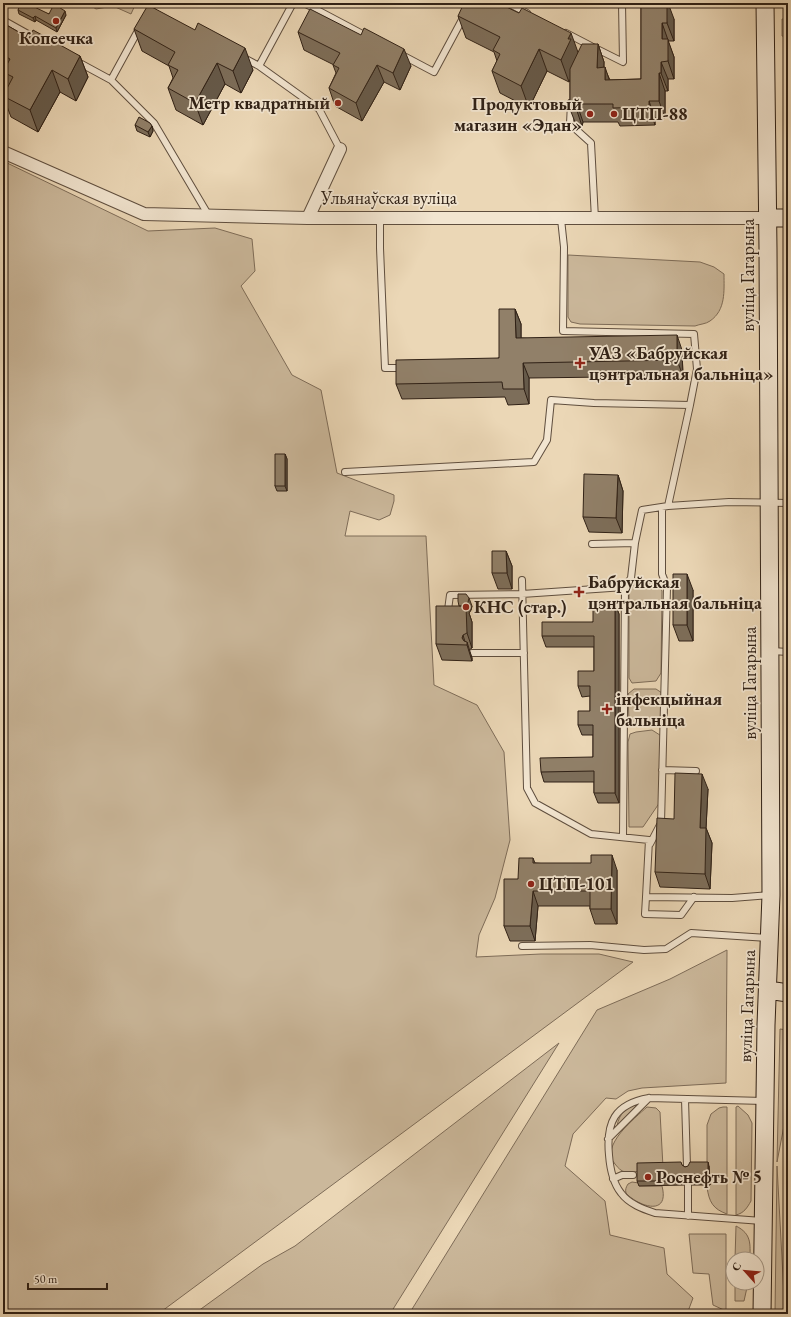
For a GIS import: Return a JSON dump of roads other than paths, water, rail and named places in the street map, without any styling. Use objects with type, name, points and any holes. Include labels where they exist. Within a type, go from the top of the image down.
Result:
[{"type":"main road","name":"вуліца Гагарына","points":[[762,1314],[766,1025],[771,895],[768,218],[765,3]]},
{"type":"main road","name":"Ульянаўская вуліца","points":[[768,218],[788,218]]},
{"type":"main road","points":[[768,990],[788,993]]},
{"type":"street","points":[[308,218],[340,149]]},
{"type":"street","name":"Ульянаўская вуліца","points":[[3,152],[144,214],[308,218],[768,218]]},
{"type":"lane","points":[[147,16],[154,3]]},
{"type":"lane","points":[[260,66],[293,3]]},
{"type":"lane","points":[[304,3],[372,39]]},
{"type":"lane","points":[[393,50],[434,72],[471,3]]},
{"type":"lane","points":[[508,3],[535,18]]},
{"type":"lane","points":[[563,32],[623,62],[622,3]]},
{"type":"lane","points":[[150,9],[157,13]]},
{"type":"lane","points":[[3,20],[44,43]]},
{"type":"lane","points":[[112,80],[143,22]]},
{"type":"lane","points":[[588,53],[591,46]]},
{"type":"lane","points":[[239,55],[260,66],[319,108],[340,149]]},
{"type":"lane","points":[[71,58],[112,80],[154,123],[209,216]]},
{"type":"lane","points":[[571,93],[570,124],[591,143],[595,219]]},
{"type":"lane","points":[[380,218],[385,368],[409,368]]},
{"type":"lane","points":[[561,219],[564,247],[563,331],[694,334],[697,368],[690,406],[665,506],[662,574],[667,587],[661,823],[649,846]]},
{"type":"lane","points":[[345,472],[534,462],[547,440],[551,400],[690,406]]},
{"type":"lane","points":[[623,837],[625,587],[631,578],[635,543],[642,510],[665,506],[729,502],[788,503]]},
{"type":"lane","points":[[592,544],[635,543]]},
{"type":"lane","points":[[522,580],[527,788],[535,803],[591,834],[649,840],[645,914],[681,915],[694,897]]},
{"type":"lane","points":[[448,610],[450,595],[522,594],[625,587]]},
{"type":"lane","points":[[770,651],[788,652]]},
{"type":"lane","points":[[472,653],[524,653]]},
{"type":"lane","points":[[662,770],[696,771]]},
{"type":"lane","points":[[646,897],[732,898],[771,895]]},
{"type":"lane","points":[[522,946],[590,945],[644,950],[666,949],[691,934],[769,938]]},
{"type":"lane","points":[[764,1221],[655,1213],[640,1208],[621,1194],[613,1180],[609,1164],[608,1140],[611,1124],[617,1114],[624,1107],[635,1100],[649,1098],[765,1101]]},
{"type":"lane","points":[[608,1140],[649,1098]]},
{"type":"lane","points":[[685,1099],[687,1167]]},
{"type":"lane","points":[[613,1180],[622,1175],[633,1175]]},
{"type":"lane","points":[[688,1185],[688,1216]]},
{"type":"place","name":"Копеечка","points":[[56,21]]},
{"type":"place","name":"Метр квадратный","points":[[338,103]]},
{"type":"place","name":"Продуктовый магазин «Эдан»","points":[[590,114]]},
{"type":"place","name":"ЦТП-88","points":[[614,114]]},
{"type":"place","name":"УАЗ «Бабруйская цэнтральная бальніца»","points":[[580,363]]},
{"type":"place","name":"Бабруйская цэнтральная бальніца","points":[[579,592]]},
{"type":"place","name":"КНС (стар.)","points":[[466,607]]},
{"type":"place","name":"інфекцыйная бальніца","points":[[607,709]]},
{"type":"place","name":"ЦТП-101","points":[[531,884]]},
{"type":"place","name":"Роснефть № 5","points":[[648,1177]]}]
